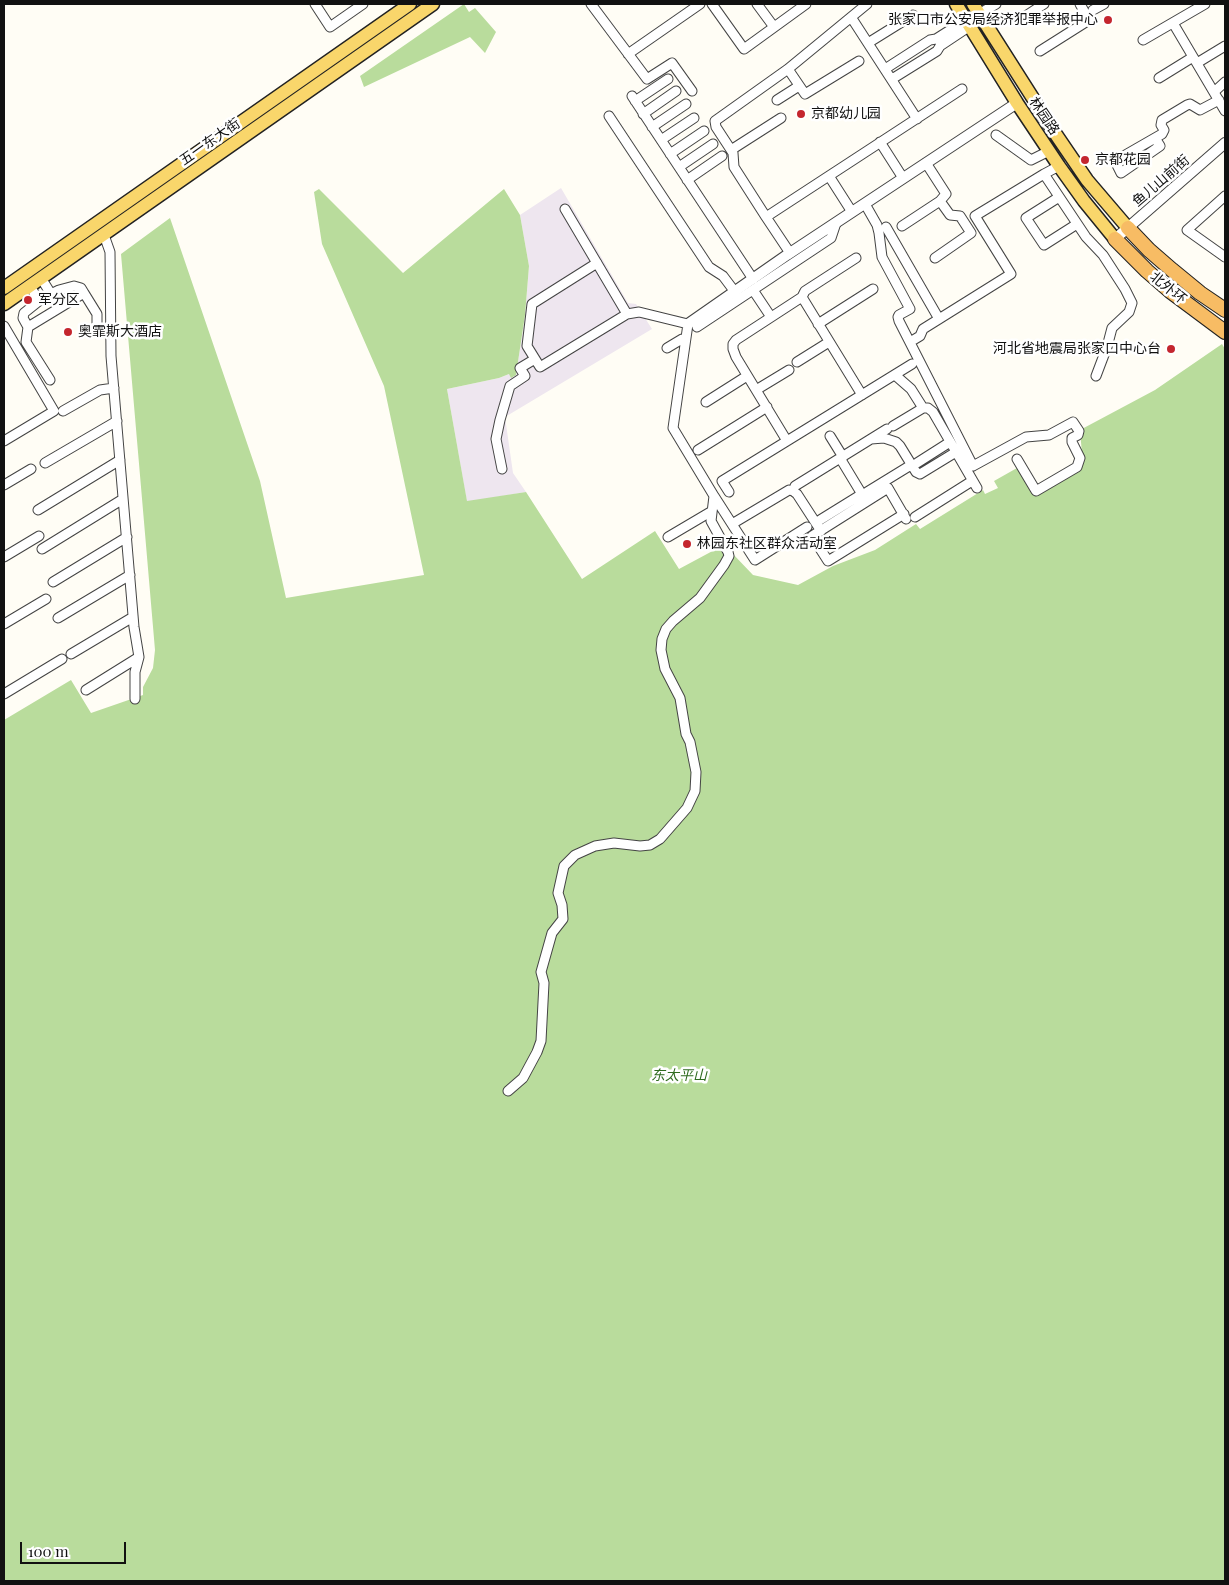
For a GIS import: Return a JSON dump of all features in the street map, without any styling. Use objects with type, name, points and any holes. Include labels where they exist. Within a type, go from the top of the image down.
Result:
[{"type":"highway","name":"北外环","points":[[1128,228],[1172,270],[1225,310]]},
{"type":"highway","name":"北外环","points":[[1115,239],[1170,291],[1225,332]]},
{"type":"main road","name":"五一东大街","points":[[4,288],[410,4]]},
{"type":"main road","name":"五一东大街","points":[[4,304],[433,4]]},
{"type":"main road","name":"林园路","points":[[956,4],[1017,103],[1059,166],[1089,208],[1115,239]]},
{"type":"main road","name":"林园路","points":[[976,9],[1087,180],[1128,228]]},
{"type":"main road","points":[[96,224],[104,235]]},
{"type":"street","points":[[315,4],[330,27],[363,4]]},
{"type":"street","points":[[591,4],[647,80],[672,63],[692,91]]},
{"type":"street","points":[[628,54],[700,4]]},
{"type":"street","points":[[712,4],[744,49],[806,4]]},
{"type":"street","points":[[757,4],[774,27]]},
{"type":"street","points":[[790,253],[734,167],[732,163],[734,155],[716,127],[715,121],[788,69],[867,4]]},
{"type":"street","points":[[976,9],[996,4]]},
{"type":"street","points":[[1021,19],[1044,4]]},
{"type":"street","points":[[1040,51],[1089,20],[1080,4]]},
{"type":"street","points":[[1094,10],[1104,4]]},
{"type":"street","points":[[1143,40],[1205,4]]},
{"type":"street","points":[[868,43],[913,15]]},
{"type":"street","points":[[851,17],[916,119]]},
{"type":"street","points":[[885,69],[930,40],[936,39],[968,23]]},
{"type":"street","points":[[892,79],[937,51],[940,46],[968,23]]},
{"type":"street","points":[[1173,23],[1225,111]]},
{"type":"street","points":[[1159,78],[1225,46]]},
{"type":"street","points":[[788,69],[805,94],[859,61]]},
{"type":"street","points":[[668,79],[634,99],[753,284],[770,317]]},
{"type":"street","points":[[1154,138],[1160,146],[1121,173],[1114,162],[1154,138],[1164,132],[1160,125],[1162,120],[1190,104],[1200,110],[1216,96],[1225,82]]},
{"type":"street","points":[[777,100],[799,86]]},
{"type":"street","points":[[766,217],[962,89]]},
{"type":"street","points":[[644,114],[676,90]]},
{"type":"street","points":[[808,527],[755,560],[673,428],[684,351],[692,326],[735,292],[753,284],[790,253],[1017,103]]},
{"type":"street","points":[[652,127],[686,104]]},
{"type":"street","points":[[609,116],[709,267],[723,276],[735,292]]},
{"type":"street","points":[[661,140],[694,118]]},
{"type":"street","points":[[731,150],[781,118]]},
{"type":"street","points":[[670,154],[704,131]]},
{"type":"street","points":[[996,135],[1031,160],[1049,151]]},
{"type":"street","points":[[880,142],[903,178]]},
{"type":"street","name":"鱼儿山前街","points":[[1115,239],[1225,143]]},
{"type":"street","points":[[679,167],[712,144]]},
{"type":"street","points":[[687,180],[722,156]]},
{"type":"street","points":[[902,226],[940,202],[946,194],[926,163]]},
{"type":"street","points":[[910,342],[920,336],[923,329],[1011,274],[975,216],[1059,166]]},
{"type":"street","points":[[1044,174],[1086,237],[1103,255],[1132,303],[1129,312],[1112,328],[1096,376]]},
{"type":"street","points":[[829,176],[852,212]]},
{"type":"street","points":[[1225,196],[1187,230],[1225,258]]},
{"type":"street","points":[[1056,199],[1026,218],[1044,245],[1077,224]]},
{"type":"street","points":[[935,258],[971,233],[960,216],[950,215],[940,202]]},
{"type":"street","points":[[865,204],[879,233],[882,257],[910,308],[898,317],[974,466],[1026,437],[1050,435],[1073,422],[1079,431],[1078,435],[1072,438],[1080,458],[1077,467],[1036,491],[1017,459]]},
{"type":"street","points":[[565,209],[627,314]]},
{"type":"street","points":[[597,263],[532,304],[527,346],[540,367],[627,314],[639,312],[692,326],[753,284],[831,238],[836,223]]},
{"type":"street","points":[[886,226],[938,319]]},
{"type":"street","points":[[104,235],[110,252],[111,356],[139,657],[135,672],[135,698]]},
{"type":"street","points":[[788,441],[734,352],[733,344],[736,340],[802,297],[805,291],[856,258]]},
{"type":"street","points":[[41,278],[52,294],[58,290],[74,286],[81,288],[96,314],[97,330]]},
{"type":"street","points":[[30,286],[39,301],[24,313],[23,318],[28,327],[26,342],[50,380]]},
{"type":"street","points":[[818,324],[873,289]]},
{"type":"street","points":[[28,327],[84,293]]},
{"type":"street","points":[[802,297],[862,396]]},
{"type":"street","points":[[4,326],[54,411],[4,441]]},
{"type":"street","points":[[682,339],[670,346],[684,351]]},
{"type":"street","points":[[797,362],[829,342]]},
{"type":"street","points":[[502,469],[496,439],[502,412],[510,386],[525,376],[520,368],[535,359]]},
{"type":"street","points":[[729,492],[722,481],[912,364]]},
{"type":"street","points":[[756,390],[789,370]]},
{"type":"street","points":[[895,375],[911,389],[923,408]]},
{"type":"street","points":[[706,402],[748,376]]},
{"type":"street","points":[[63,411],[100,390],[114,388]]},
{"type":"street","points":[[698,450],[767,407]]},
{"type":"street","points":[[795,486],[923,408],[928,408],[933,412],[974,485],[908,517],[828,561],[812,536],[865,496],[888,488],[908,517]]},
{"type":"street","points":[[45,463],[117,421]]},
{"type":"street","points":[[830,436],[865,496]]},
{"type":"street","points":[[871,439],[884,438],[896,442],[914,464],[916,472],[920,474],[956,452]]},
{"type":"street","points":[[820,520],[865,496],[950,442]]},
{"type":"street","points":[[38,510],[120,460]]},
{"type":"street","points":[[4,485],[31,469]]},
{"type":"street","points":[[732,524],[789,490],[797,494],[821,531]]},
{"type":"street","points":[[508,1091],[523,1078],[541,1041],[544,983],[541,972],[552,933],[563,920],[562,905],[558,893],[564,866],[575,855],[595,846],[614,843],[640,846],[650,845],[660,840],[687,808],[695,790],[696,772],[690,742],[686,734],[680,698],[665,669],[661,650],[662,639],[666,629],[685,609],[700,598],[727,560],[728,552],[711,521],[714,496]]},
{"type":"street","points":[[42,549],[123,499]]},
{"type":"street","points":[[668,537],[712,511]]},
{"type":"street","points":[[4,557],[39,536]]},
{"type":"street","points":[[52,582],[127,537]]},
{"type":"street","points":[[58,618],[130,575]]},
{"type":"street","points":[[4,624],[46,598]]},
{"type":"street","points":[[4,694],[134,617]]},
{"type":"street","points":[[86,690],[139,657]]},
{"type":"shaded area","points":[[561,188],[628,303],[636,304],[652,329],[505,417],[513,473],[526,492],[467,502],[447,389],[499,378],[509,374],[516,375],[525,315],[529,266],[520,215]]},
{"type":"green space","points":[[464,4],[469,12],[475,8],[496,32],[485,53],[470,37],[364,87],[360,76]]},
{"type":"green space","name":"东太平山","points":[[319,189],[403,273],[504,189],[520,215],[529,266],[525,315],[516,375],[511,378],[509,374],[499,378],[447,389],[467,501],[526,492],[582,579],[655,531],[679,569],[720,547],[732,553],[753,575],[798,585],[833,566],[875,550],[916,524],[920,529],[983,490],[985,494],[998,488],[994,481],[1017,468],[1035,495],[1083,466],[1080,430],[1155,390],[1222,344],[1225,349],[1225,1581],[4,1581],[4,720],[71,680],[91,713],[143,695],[143,687],[153,668],[155,650],[121,254],[170,218],[260,481],[286,598],[424,575],[384,386],[322,244],[314,192]]},
{"type":"place","name":"张家口市公安局经济犯罪举报中心","points":[[1108,20]]},
{"type":"place","name":"京都幼儿园","points":[[801,114]]},
{"type":"place","name":"京都花园","points":[[1085,160]]},
{"type":"place","name":"军分区","points":[[28,300]]},
{"type":"place","name":"奥霏斯大酒店","points":[[68,332]]},
{"type":"place","name":"河北省地震局张家口中心台","points":[[1171,349]]},
{"type":"place","name":"林园东社区群众活动室","points":[[687,544]]}]
